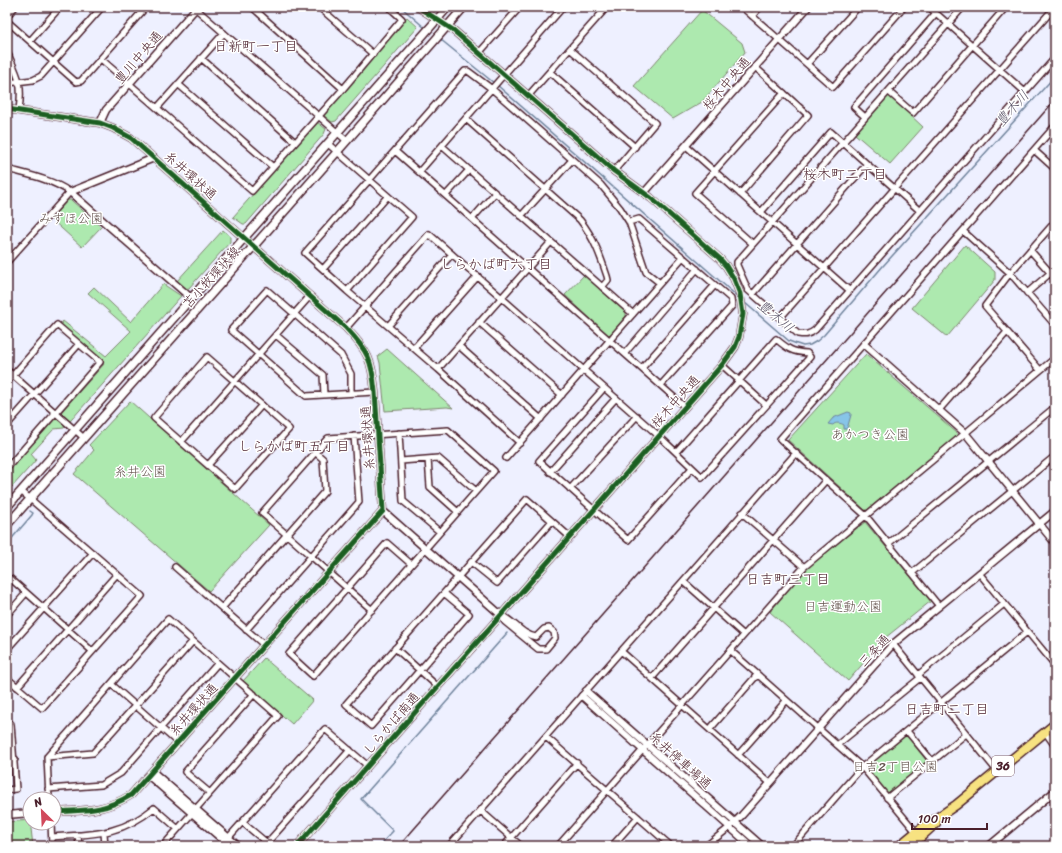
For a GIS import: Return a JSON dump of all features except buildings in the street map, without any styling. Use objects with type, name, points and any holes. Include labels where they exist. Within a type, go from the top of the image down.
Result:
[{"type":"highway","name":"36","points":[[911,846],[951,809],[1055,724]]},
{"type":"highway","name":"36","points":[[899,846],[916,832],[951,809]]},
{"type":"main road","name":"苫小牧環状線","points":[[7,507],[336,132],[448,7]]},
{"type":"main road","name":"苫小牧環状線","points":[[7,525],[338,152],[464,7]]},
{"type":"street","points":[[7,16],[15,7]]},
{"type":"street","points":[[30,41],[60,7]]},
{"type":"street","points":[[7,83],[33,80],[41,76],[102,7]]},
{"type":"street","points":[[7,21],[76,82],[81,81],[146,7]]},
{"type":"street","points":[[196,7],[347,141]]},
{"type":"street","name":"豊川中央通","points":[[100,124],[106,110],[196,7]]},
{"type":"street","points":[[252,7],[343,89]]},
{"type":"street","points":[[319,7],[373,54]]},
{"type":"street","points":[[101,58],[252,191],[343,89],[402,19],[389,7]]},
{"type":"street","points":[[418,7],[435,22],[448,26],[614,171],[644,193]]},
{"type":"street","points":[[479,53],[520,7]]},
{"type":"street","points":[[419,172],[563,7]]},
{"type":"street","points":[[528,96],[607,7]]},
{"type":"street","points":[[742,7],[833,87],[904,7]]},
{"type":"street","points":[[752,16],[760,7]]},
{"type":"street","name":"桜木中央通","points":[[501,615],[722,365],[735,347],[739,337],[742,306],[740,294],[734,279],[719,258],[644,193],[808,7]]},
{"type":"street","points":[[807,64],[858,7]]},
{"type":"street","points":[[929,7],[1025,92]]},
{"type":"street","points":[[963,7],[737,262],[748,290],[798,334],[810,334],[815,330],[1055,58]]},
{"type":"street","points":[[888,92],[912,113],[1006,7]]},
{"type":"street","points":[[780,318],[1055,7]]},
{"type":"street","points":[[866,117],[854,107],[936,13]]},
{"type":"street","points":[[157,108],[224,33]]},
{"type":"street","points":[[570,49],[655,124],[614,171]]},
{"type":"street","points":[[7,52],[20,81],[21,94],[19,110]]},
{"type":"street","points":[[201,58],[295,142]]},
{"type":"street","points":[[740,194],[808,115],[755,67]]},
{"type":"street","points":[[520,443],[305,253],[465,71],[468,71],[493,88],[601,185],[620,208],[629,222],[646,272],[660,283]]},
{"type":"street","points":[[550,72],[635,147]]},
{"type":"street","points":[[178,84],[273,167]]},
{"type":"street","points":[[753,244],[695,193],[784,93]]},
{"type":"street","name":"糸井環状通","points":[[7,109],[100,124],[113,128],[131,138],[346,328],[369,358],[374,373],[376,392],[383,510],[131,795],[119,802],[100,809],[62,811]]},
{"type":"street","points":[[466,119],[580,220],[594,241],[607,276],[608,280],[602,286]]},
{"type":"street","points":[[939,606],[866,516],[780,439],[1055,126]]},
{"type":"street","points":[[761,212],[831,132],[920,211]]},
{"type":"street","points":[[327,143],[412,217],[347,291]]},
{"type":"street","points":[[442,146],[633,314]]},
{"type":"street","points":[[686,146],[849,290]]},
{"type":"street","points":[[1034,150],[1055,169]]},
{"type":"street","points":[[395,151],[685,406]]},
{"type":"street","points":[[7,262],[70,192],[154,158]]},
{"type":"street","points":[[521,216],[572,160]]},
{"type":"street","points":[[753,294],[867,164]]},
{"type":"street","points":[[7,169],[47,180],[70,192],[191,298]]},
{"type":"street","points":[[446,195],[469,170]]},
{"type":"street","points":[[472,219],[495,193]]},
{"type":"street","points":[[323,270],[388,196]]},
{"type":"street","points":[[629,222],[639,219],[731,299],[732,306],[661,385]]},
{"type":"street","points":[[1040,370],[985,306],[1010,273],[1054,226]]},
{"type":"street","points":[[963,231],[1010,273],[1055,325]]},
{"type":"street","points":[[346,328],[429,234],[637,416],[702,477],[810,357],[807,353],[796,353],[776,339],[676,452]]},
{"type":"street","points":[[438,369],[551,242]]},
{"type":"street","points":[[1030,250],[1053,271],[1055,278]]},
{"type":"street","points":[[388,326],[452,254]]},
{"type":"street","points":[[506,458],[683,257]]},
{"type":"street","points":[[625,353],[697,269]]},
{"type":"street","points":[[1028,293],[1053,271]]},
{"type":"street","points":[[414,348],[478,276]]},
{"type":"street","points":[[642,368],[715,286]]},
{"type":"street","points":[[351,393],[350,374],[341,355],[267,290],[231,330],[306,396],[376,392]]},
{"type":"street","points":[[180,442],[310,296]]},
{"type":"street","points":[[479,322],[562,394]]},
{"type":"street","points":[[7,382],[57,325],[100,362],[7,468]]},
{"type":"street","points":[[939,410],[1007,332]]},
{"type":"street","points":[[276,335],[323,375],[324,395]]},
{"type":"street","points":[[7,425],[79,344]]},
{"type":"street","points":[[864,344],[966,434],[1055,543]]},
{"type":"street","points":[[459,346],[541,419]]},
{"type":"street","points":[[207,357],[262,405],[289,429],[235,489],[154,418],[207,357]]},
{"type":"street","points":[[558,846],[804,567],[966,434],[1055,358]]},
{"type":"street","points":[[722,365],[766,405]]},
{"type":"street","points":[[7,370],[84,438]]},
{"type":"street","points":[[604,388],[538,461],[550,472],[628,540],[692,468]]},
{"type":"street","points":[[550,472],[616,398]]},
{"type":"street","points":[[208,465],[262,405]]},
{"type":"street","points":[[889,543],[1055,407]]},
{"type":"street","points":[[570,489],[637,416]]},
{"type":"street","points":[[372,610],[347,588],[311,556],[262,513],[328,438],[448,430],[494,471],[425,548],[372,610],[313,676],[289,654],[347,588],[387,543],[411,564]]},
{"type":"street","points":[[399,433],[403,501],[440,532]]},
{"type":"street","points":[[246,630],[359,502],[354,436]]},
{"type":"street","points":[[222,608],[325,491],[323,459],[316,452]]},
{"type":"street","points":[[449,846],[796,453]]},
{"type":"street","points":[[912,572],[1055,456]]},
{"type":"street","points":[[401,460],[438,458],[476,491]]},
{"type":"street","points":[[428,459],[430,487],[458,512]]},
{"type":"street","points":[[652,678],[826,480]]},
{"type":"street","points":[[7,678],[42,708],[142,596],[21,491]]},
{"type":"street","points":[[444,593],[469,614],[371,726],[346,704],[395,648],[527,499],[570,537]]},
{"type":"street","points":[[383,510],[501,615],[508,618],[528,636],[536,637],[544,629],[549,628],[554,632],[555,638],[546,649],[538,649],[505,622],[501,615]]},
{"type":"street","name":"三条通","points":[[730,827],[893,644],[1055,511]]},
{"type":"street","points":[[742,513],[804,567]]},
{"type":"street","points":[[471,562],[497,583],[552,521]]},
{"type":"street","points":[[7,649],[93,553]]},
{"type":"street","points":[[175,566],[264,645]]},
{"type":"street","points":[[980,573],[1055,665]]},
{"type":"street","points":[[17,687],[117,574]]},
{"type":"street","points":[[7,584],[11,580],[92,652]]},
{"type":"street","points":[[683,581],[744,635]]},
{"type":"street","points":[[7,615],[26,593]]},
{"type":"street","points":[[837,745],[1004,604]]},
{"type":"street","name":"しらかば南通","points":[[298,846],[501,615]]},
{"type":"street","points":[[163,846],[278,716],[254,694],[218,663],[193,642],[168,619],[47,757],[48,789],[101,785],[111,780],[120,773],[218,663]]},
{"type":"street","points":[[793,846],[862,767],[1028,632]]},
{"type":"street","points":[[47,757],[93,753],[193,642]]},
{"type":"street","points":[[893,644],[997,771]]},
{"type":"street","points":[[395,648],[438,686]]},
{"type":"street","points":[[730,651],[862,767],[916,832]]},
{"type":"street","points":[[621,652],[770,783]]},
{"type":"street","points":[[710,729],[757,675]]},
{"type":"street","points":[[111,684],[178,743]]},
{"type":"street","name":"糸井停車場通","points":[[586,691],[762,846]]},
{"type":"street","points":[[210,793],[185,772],[254,694]]},
{"type":"street","name":"糸井停車場通","points":[[582,696],[751,846]]},
{"type":"street","points":[[738,754],[786,701]]},
{"type":"street","points":[[7,720],[11,724],[15,759],[16,789],[7,790]]},
{"type":"street","points":[[226,843],[242,822],[325,729],[368,766]]},
{"type":"street","points":[[907,731],[932,761]]},
{"type":"street","points":[[1045,732],[1055,746]]},
{"type":"street","points":[[887,798],[966,734]]},
{"type":"street","points":[[546,737],[671,846]]},
{"type":"street","points":[[242,822],[267,843],[350,750]]},
{"type":"street","points":[[7,759],[15,759]]},
{"type":"street","points":[[504,846],[577,763]]},
{"type":"street","points":[[151,774],[194,811],[226,843],[238,846]]},
{"type":"street","points":[[988,846],[1055,792]]},
{"type":"street","points":[[52,837],[104,833],[131,823],[144,816],[154,808],[178,829]]},
{"type":"street","points":[[481,811],[521,846]]},
{"type":"street","points":[[7,815],[22,814]]},
{"type":"street","points":[[612,846],[638,817]]},
{"type":"street","points":[[706,846],[730,827]]},
{"type":"street","points":[[52,831],[52,846]]},
{"type":"street","points":[[104,833],[105,846]]},
{"type":"street","points":[[78,836],[79,846]]},
{"type":"green space","points":[[702,10],[742,43],[745,52],[702,102],[673,119],[634,86]]},
{"type":"green space","points":[[407,17],[418,27],[336,121],[332,122],[323,115]]},
{"type":"green space","points":[[890,96],[923,127],[890,164],[855,134],[887,97]]},
{"type":"green space","points":[[317,122],[326,129],[324,134],[246,224],[243,224],[233,217]]},
{"type":"green space","name":"みずほ公園","points":[[68,200],[71,200],[101,227],[82,247],[51,219]]},
{"type":"green space","points":[[223,230],[230,236],[230,242],[189,288],[185,289],[176,282]]},
{"type":"green space","points":[[965,245],[995,272],[995,280],[947,337],[912,308]]},
{"type":"green space","points":[[584,275],[626,313],[626,316],[611,334],[608,335],[565,295]]},
{"type":"green space","points":[[163,284],[181,296],[64,428],[54,429],[31,454],[36,460],[12,487],[7,483],[7,473],[104,364],[59,326],[63,321],[106,356],[131,331],[88,293],[94,287],[131,322]]},
{"type":"green space","points":[[387,349],[453,408],[447,407],[385,411],[378,356]]},
{"type":"green space","name":"あかつき公園","points":[[866,354],[957,433],[957,436],[867,510],[865,510],[788,440]]},
{"type":"green space","name":"糸井公園","points":[[130,401],[269,525],[209,591],[74,474],[94,450],[89,445]]},
{"type":"green space","name":"日吉運動公園","points":[[865,522],[931,601],[885,638],[848,681],[770,612],[806,568]]},
{"type":"green space","points":[[264,658],[313,700],[292,724],[243,681]]},
{"type":"green space","name":"日吉2丁目公園","points":[[905,736],[907,736],[927,763],[887,793],[867,769],[867,767]]},
{"type":"green space","points":[[22,821],[22,831],[31,831],[33,846],[7,846],[7,822]]},
{"type":"water","points":[[848,412],[851,413],[851,415],[847,429],[844,429],[844,425],[841,424],[828,424],[833,418]]},
{"type":"waterway","name":"豊木川","points":[[401,7],[425,28]]},
{"type":"waterway","name":"豊木川","points":[[440,39],[494,83]]},
{"type":"waterway","name":"豊木川","points":[[744,302],[789,341],[803,346],[810,345],[817,341],[1055,76]]},
{"type":"waterway","name":"豊木川","points":[[497,85],[738,297]]},
{"type":"waterway","points":[[7,544],[32,515],[33,513],[30,511]]},
{"type":"waterway","points":[[379,846],[393,831],[361,799],[507,633]]},
{"type":"railway","points":[[399,846],[1055,100]]},
{"type":"cycle path","points":[[297,846],[722,365],[735,347],[739,337],[743,314],[740,294],[734,279],[719,258],[651,198],[614,171],[453,30],[418,7]]},
{"type":"cycle path","points":[[7,109],[100,123],[131,138],[346,328],[359,343],[368,357],[375,392],[383,511],[131,795],[112,805],[94,809],[62,811]]},
{"type":"district","name":"日新町一丁目","points":[[256,46]]},
{"type":"district","name":"桜木町二丁目","points":[[845,174]]},
{"type":"district","name":"しらかば町六丁目","points":[[496,264]]},
{"type":"district","name":"しらかば町五丁目","points":[[294,446]]},
{"type":"district","name":"日吉町三丁目","points":[[788,579]]},
{"type":"district","name":"日吉町二丁目","points":[[947,709]]}]
